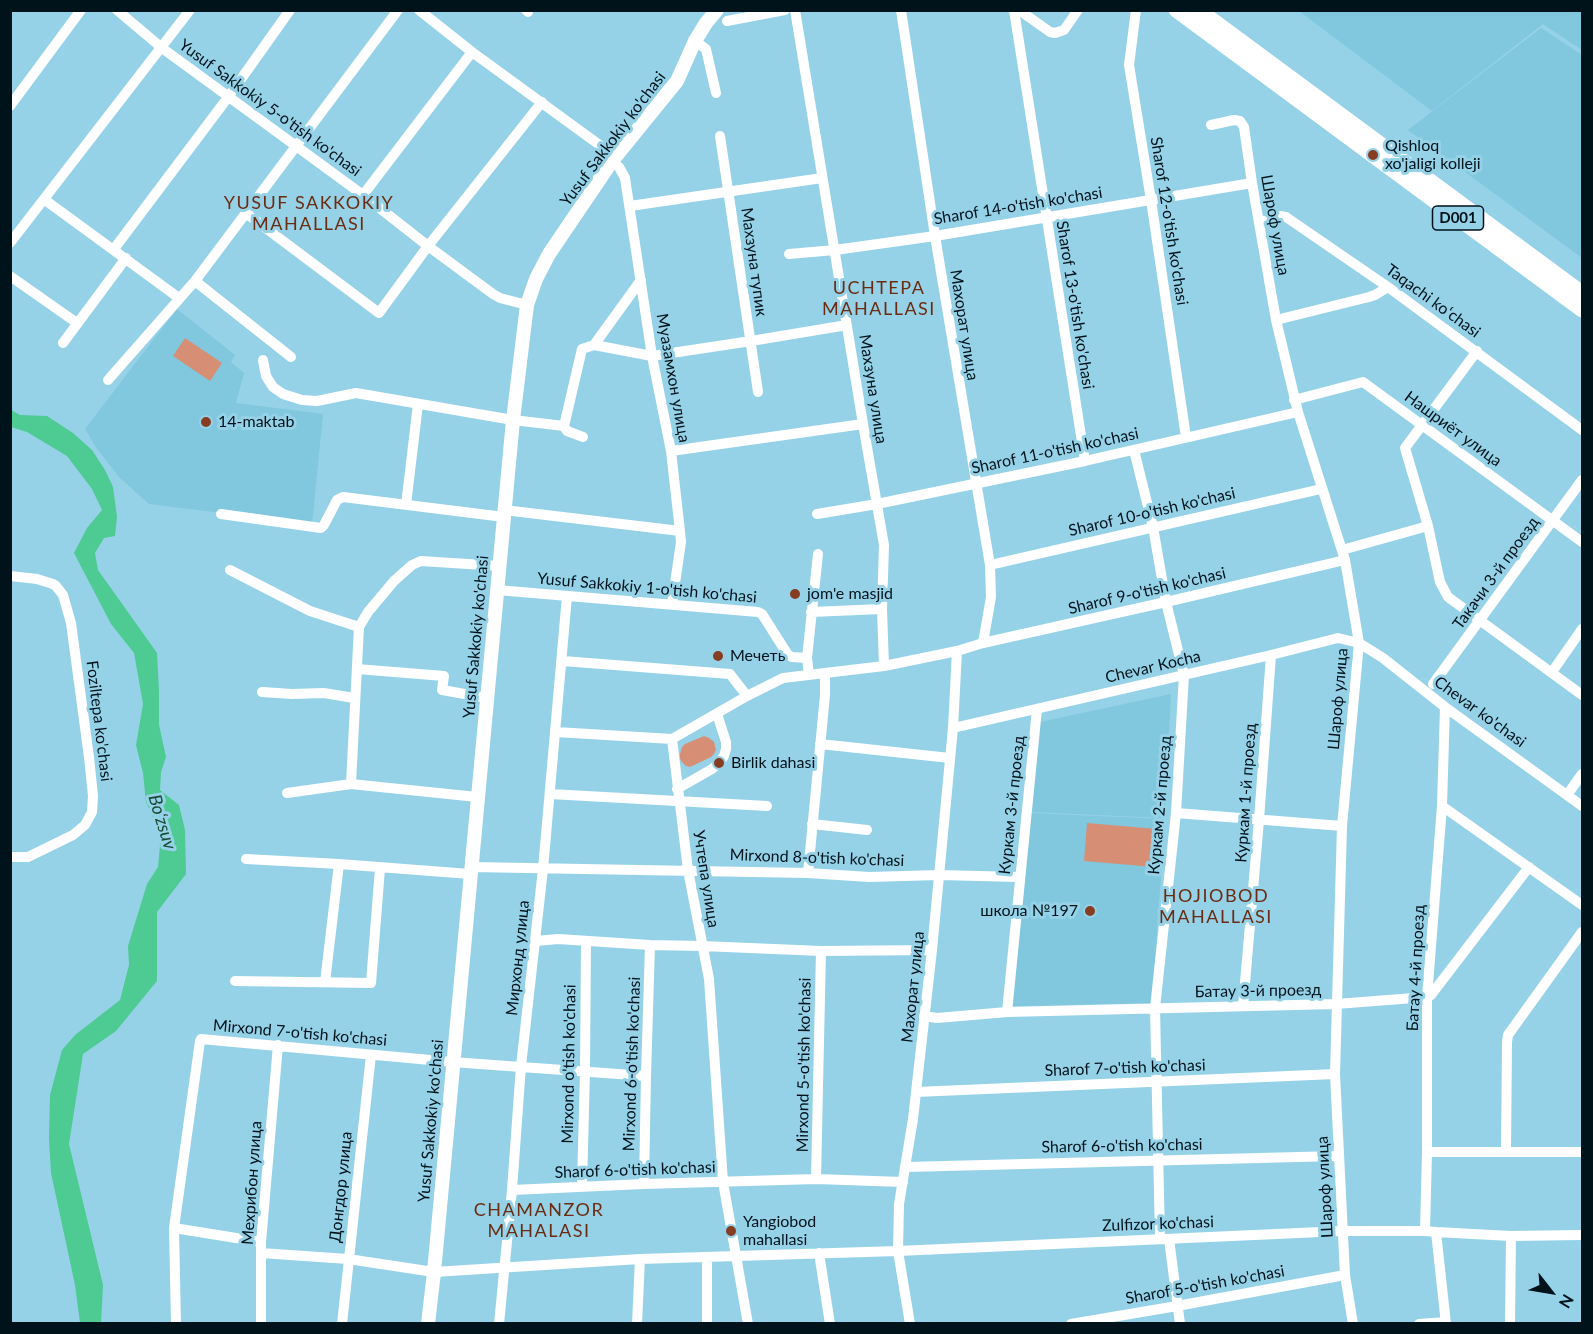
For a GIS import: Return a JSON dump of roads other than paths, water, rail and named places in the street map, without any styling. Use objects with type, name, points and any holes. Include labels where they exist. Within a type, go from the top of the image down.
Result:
[{"type":"highway","name":"D001","points":[[1176,10],[1220,34],[1536,267],[1582,310]]},
{"type":"highway","name":"D001","points":[[1199,10],[1220,34]]},
{"type":"highway","name":"D001","points":[[1536,267],[1582,293]]},
{"type":"main road","name":"Yusuf Sakkokiy ko'chasi","points":[[428,1323],[513,420],[527,305],[542,266],[614,159],[677,81],[695,41],[717,10]]},
{"type":"street","points":[[10,106],[81,10]]},
{"type":"street","name":"Yusuf Sakkokiy 5-o'tish ko'chasi","points":[[117,10],[162,48],[363,195],[493,294],[527,305]]},
{"type":"street","points":[[10,243],[190,10]]},
{"type":"street","points":[[114,249],[291,10]]},
{"type":"street","points":[[108,380],[195,281],[398,10]]},
{"type":"street","points":[[419,10],[614,159]]},
{"type":"street","points":[[727,21],[785,10]]},
{"type":"street","name":"Махзуна улица","points":[[795,10],[885,545],[882,609],[884,666]]},
{"type":"street","name":"Махорат улица","points":[[901,10],[934,236],[990,565],[991,597],[983,644]]},
{"type":"street","name":"Sharof 13-o'tish ko'chasi","points":[[1014,10],[1085,461]]},
{"type":"street","points":[[1019,10],[1050,32],[1055,33],[1064,30],[1078,10]]},
{"type":"street","name":"Sharof 12-o'tish ko'chasi","points":[[1136,10],[1129,65],[1186,437]]},
{"type":"street","points":[[695,41],[706,50],[716,93]]},
{"type":"street","points":[[363,195],[472,52]]},
{"type":"street","points":[[247,214],[379,313],[428,246],[542,102]]},
{"type":"street","name":"Шароф улица","points":[[1211,125],[1234,120],[1240,121],[1244,127],[1276,320],[1294,400],[1343,555],[1359,643],[1342,826],[1335,1074],[1345,1275],[1353,1323]]},
{"type":"street","name":"Махзуна тупик","points":[[720,136],[758,392]]},
{"type":"street","name":"Муазамхон улица","points":[[614,159],[625,178],[652,356],[671,451],[681,542],[672,604]]},
{"type":"street","points":[[630,206],[822,178]]},
{"type":"street","name":"Sharof 14-o'tish ko'chasi","points":[[789,254],[934,236],[1252,183]]},
{"type":"street","points":[[45,200],[179,298]]},
{"type":"street","name":"Taqachi koʻchasi","points":[[1259,220],[1269,222],[1280,216],[1286,217],[1477,351],[1582,430]]},
{"type":"street","points":[[63,343],[126,258]]},
{"type":"street","points":[[10,276],[77,323]]},
{"type":"street","points":[[594,345],[641,280]]},
{"type":"street","points":[[195,281],[291,357]]},
{"type":"street","points":[[1276,320],[1369,297],[1388,287]]},
{"type":"street","points":[[583,437],[567,431],[564,426],[582,349],[594,345],[652,356],[847,325]]},
{"type":"street","points":[[1477,351],[1405,448],[1428,526],[1440,582],[1448,597],[1582,695]]},
{"type":"street","points":[[263,360],[266,376],[273,387],[283,394],[302,400],[317,401],[356,393],[513,420],[564,426]]},
{"type":"street","name":"Нашриёт улица","points":[[1294,400],[1363,382],[1582,542]]},
{"type":"street","points":[[406,505],[418,404]]},
{"type":"street","name":"Sharof 11-o'tish ko'chasi","points":[[818,514],[1085,461],[1298,412]]},
{"type":"street","points":[[671,451],[863,424]]},
{"type":"street","name":"Куркам 2-й проезд","points":[[1134,450],[1153,527],[1184,675],[1176,813],[1155,1008],[1159,1160],[1165,1239],[1180,1323]]},
{"type":"street","name":"Такачи 3-й проезд","points":[[1433,684],[1582,480]]},
{"type":"street","name":"Sharof 10-o'tish ko'chasi","points":[[990,565],[1321,489]]},
{"type":"street","points":[[221,514],[321,528],[337,500],[343,497],[680,531]]},
{"type":"street","name":"Sharof 9-o'tish ko'chasi","points":[[957,651],[1167,602],[1343,555],[1428,526]]},
{"type":"street","points":[[809,675],[807,657],[818,554]]},
{"type":"street","points":[[351,784],[359,627],[368,612],[394,580],[412,565],[421,561],[499,566]]},
{"type":"street","points":[[230,570],[310,611],[359,627]]},
{"type":"street","name":"Foziltepa ko'chasi","points":[[10,576],[37,579],[53,584],[63,596],[72,633],[93,796],[92,812],[85,825],[73,835],[28,857],[10,856]]},
{"type":"street","name":"Yusuf Sakkokiy 1-o'tish ko'chasi","points":[[497,590],[758,612],[762,614],[788,655],[807,657]]},
{"type":"street","name":"Мирхонд улица","points":[[499,1323],[521,1066],[536,941],[563,661],[567,596]]},
{"type":"street","points":[[811,612],[882,609]]},
{"type":"street","points":[[1552,672],[1582,629]]},
{"type":"street","name":"Chevar Kocha","points":[[953,728],[1338,638],[1359,643]]},
{"type":"street","name":"Chevar ko'chasi","points":[[1359,643],[1383,658],[1582,806]]},
{"type":"street","points":[[556,732],[672,739],[783,678],[884,666],[957,651]]},
{"type":"street","name":"Махорат улица","points":[[910,1323],[898,1251],[899,1204],[916,1092],[932,951],[953,728],[957,651]]},
{"type":"street","name":"Куркам 1-й проезд","points":[[1243,1006],[1271,655]]},
{"type":"street","points":[[563,661],[730,674],[747,696]]},
{"type":"street","points":[[357,669],[444,676],[442,690],[487,698]]},
{"type":"street","points":[[808,873],[825,674]]},
{"type":"street","points":[[262,692],[324,693],[354,698]]},
{"type":"street","name":"Батау 4-й проезд","points":[[1445,706],[1442,807],[1426,997],[1427,1152],[1431,1231],[1446,1323]]},
{"type":"street","name":"Куркам 3-й проезд","points":[[1007,1012],[1036,709]]},
{"type":"street","points":[[677,789],[719,764],[726,742],[717,714]]},
{"type":"street","name":"Учтепа улица","points":[[672,739],[688,870],[709,979],[723,1182],[748,1323]]},
{"type":"street","points":[[820,744],[950,758]]},
{"type":"street","points":[[1568,795],[1582,774]]},
{"type":"street","points":[[287,793],[351,784],[477,797]]},
{"type":"street","points":[[550,794],[767,806]]},
{"type":"street","points":[[1442,807],[1582,905]]},
{"type":"street","points":[[1176,813],[1342,826]]},
{"type":"street","points":[[812,824],[867,830]]},
{"type":"street","name":"Mirxond 8-o'tish ko'chasi","points":[[246,859],[380,868],[471,871],[688,870],[868,877],[939,875],[1019,877]]},
{"type":"street","points":[[325,982],[339,864]]},
{"type":"street","points":[[1426,997],[1431,994],[1529,867]]},
{"type":"street","points":[[235,981],[371,983],[380,868]]},
{"type":"street","points":[[1506,1152],[1508,1035],[1582,932]]},
{"type":"street","points":[[536,941],[558,939],[650,945],[821,951],[932,951]]},
{"type":"street","name":"Mirxond o'tish ko'chasi","points":[[582,1186],[586,941]]},
{"type":"street","name":"Mirxond 6-o'tish ko'chasi","points":[[644,1184],[650,945]]},
{"type":"street","name":"Mirxond 5-o'tish ko'chasi","points":[[816,1179],[821,951]]},
{"type":"street","name":"Батау 3-й проезд","points":[[924,1016],[937,1018],[1007,1012],[1336,1004],[1426,997]]},
{"type":"street","name":"Mirxond 7-o'tish ko'chasi","points":[[176,1323],[174,1228],[200,1041],[204,1039],[452,1062],[646,1076]]},
{"type":"street","name":"Мехрибон улица","points":[[261,1323],[261,1247],[278,1045]]},
{"type":"street","name":"Донгдор улица","points":[[342,1323],[371,1055]]},
{"type":"street","name":"Sharof 7-o'tish ko'chasi","points":[[916,1092],[1335,1074]]},
{"type":"street","points":[[1427,1152],[1582,1152]]},
{"type":"street","name":"Sharof 6-o'tish ko'chasi","points":[[906,1167],[1338,1156]]},
{"type":"street","name":"Sharof 6-o'tish ko'chasi","points":[[512,1190],[816,1179],[903,1182]]},
{"type":"street","name":"Zulfizor ko'chasi","points":[[174,1228],[261,1247],[434,1272],[640,1259],[898,1251],[1342,1232],[1431,1231],[1511,1236],[1582,1235]]},
{"type":"street","points":[[1510,1323],[1511,1236]]},
{"type":"street","points":[[819,1253],[830,1323]]},
{"type":"street","points":[[707,1323],[708,1257]]},
{"type":"street","points":[[637,1323],[640,1259]]},
{"type":"street","name":"Sharof 5-o'tish ko'chasi","points":[[1071,1323],[1345,1275]]},
{"type":"street","points":[[1419,1323],[1446,1323]]},
{"type":"water","name":"Boʻzsuv","points":[[11,410],[20,415],[47,416],[73,433],[92,450],[113,487],[117,517],[115,536],[104,538],[95,553],[98,570],[157,653],[159,725],[166,757],[161,772],[160,790],[179,805],[185,830],[186,874],[157,912],[157,981],[116,1031],[83,1054],[69,1144],[103,1285],[101,1323],[80,1323],[75,1285],[51,1173],[50,1095],[62,1050],[75,1035],[120,1000],[129,965],[128,946],[147,884],[158,867],[161,834],[146,802],[143,773],[136,745],[143,704],[134,653],[111,624],[74,553],[87,528],[102,510],[92,489],[67,456],[27,432],[11,427]]},
{"type":"place","name":"Qishloq xo'jaligi kolleji","points":[[1373,155]]},
{"type":"place","name":"14-maktab","points":[[206,422]]},
{"type":"place","name":"jom'e masjid","points":[[795,594]]},
{"type":"place","name":"Мечеть","points":[[718,656]]},
{"type":"place","name":"Birlik dahasi","points":[[719,763]]},
{"type":"place","name":"школа №197","points":[[1090,911]]},
{"type":"place","name":"Yangiobod mahallasi","points":[[731,1231]]},
{"type":"district","name":"YUSUF SAKKOKIY MAHALLASI","points":[[309,213]]},
{"type":"district","name":"UCHTEPA MAHALLASI","points":[[879,298]]},
{"type":"district","name":"HOJIOBOD MAHALLASI","points":[[1216,906]]},
{"type":"district","name":"CHAMANZOR MAHALASI","points":[[539,1220]]}]
